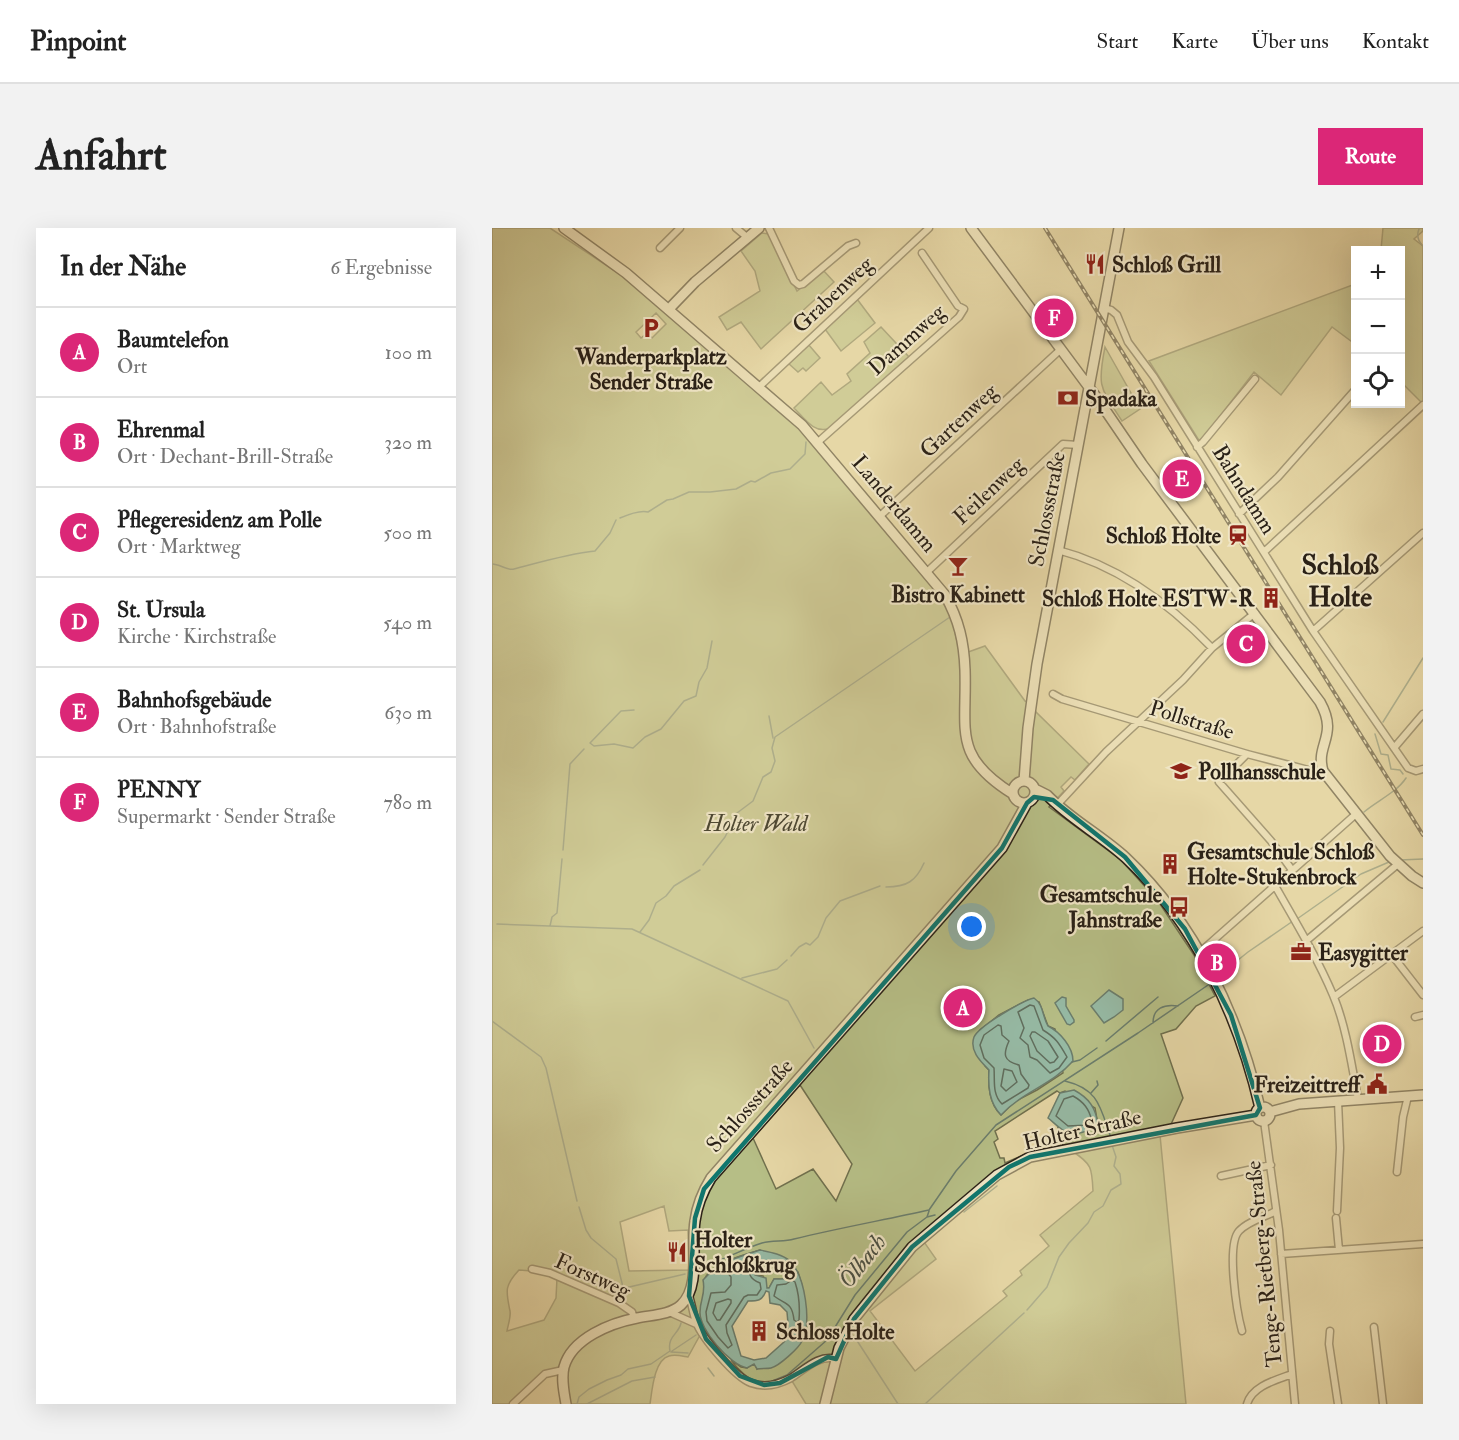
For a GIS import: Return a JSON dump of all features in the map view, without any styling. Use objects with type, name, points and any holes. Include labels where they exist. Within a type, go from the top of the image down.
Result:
[{"type":"main road","name":"Landerdamm","points":[[564,228],[611,261],[669,309],[759,386],[818,442],[927,572],[945,595],[955,613],[961,631],[965,673],[964,725],[966,738],[974,758],[990,777],[1055,802]]},
{"type":"main road","points":[[669,309],[695,282],[759,228]]},
{"type":"main road","points":[[971,228],[1325,711],[1329,725],[1321,760],[1323,771],[1395,861],[1423,883]]},
{"type":"main road","name":"Schlossstraße","points":[[689,1296],[693,1275],[695,1218],[704,1189],[711,1178],[1002,848],[1016,823],[1031,759],[1028,743],[1031,696],[1119,228]]},
{"type":"main road","points":[[1070,364],[1078,367],[1086,366],[1096,356]]},
{"type":"main road","points":[[1055,802],[1125,857],[1165,901],[1185,929],[1215,981],[1243,1044],[1260,1114],[1268,1119],[1270,1112],[1299,1104],[1423,1095]]},
{"type":"main road","name":"Holter Straße","points":[[825,1404],[843,1338],[854,1319],[912,1247],[950,1213],[1010,1167],[1030,1157],[1260,1114]]},
{"type":"main road","points":[[566,1404],[563,1370],[572,1352],[584,1340],[634,1318],[678,1308],[689,1296]]},
{"type":"street","points":[[660,248],[680,228]]},
{"type":"street","points":[[736,228],[748,238]]},
{"type":"street","points":[[769,228],[798,285],[804,284],[848,246],[856,243]]},
{"type":"street","name":"Grabenweg","points":[[759,386],[929,228]]},
{"type":"street","name":"Dammweg","points":[[818,442],[959,317],[964,309],[958,306],[922,253]]},
{"type":"street","name":"Bahndamm","points":[[1104,308],[1117,315],[1128,342],[1154,377],[1313,632],[1408,768],[1416,771],[1423,769]]},
{"type":"street","name":"Gartenweg","points":[[880,516],[1060,350]]},
{"type":"street","points":[[1197,447],[1255,379]]},
{"type":"street","points":[[1239,514],[1278,477],[1351,395]]},
{"type":"street","points":[[1264,552],[1423,405]]},
{"type":"street","name":"Feilenweg","points":[[927,572],[1063,444],[1078,445]]},
{"type":"street","points":[[1313,632],[1423,533]]},
{"type":"street","points":[[1058,550],[1097,562],[1118,573],[1168,606],[1212,648]]},
{"type":"street","points":[[1055,802],[1212,648],[1255,613]]},
{"type":"street","name":"Pollstraße","points":[[1053,694],[1062,699],[1247,754],[1316,772],[1323,771]]},
{"type":"street","points":[[1394,748],[1423,714]]},
{"type":"street","points":[[1247,754],[1219,782],[1271,841],[1292,870]]},
{"type":"street","points":[[1199,953],[1274,884],[1356,814]]},
{"type":"street","points":[[1306,941],[1395,861]]},
{"type":"street","points":[[1274,884],[1334,997],[1358,1099]]},
{"type":"street","points":[[1334,997],[1423,931]]},
{"type":"street","points":[[1392,954],[1423,995]]},
{"type":"street","points":[[1415,1017],[1423,1015]]},
{"type":"street","points":[[1397,1172],[1408,1096]]},
{"type":"street","points":[[1338,1101],[1339,1250]]},
{"type":"street","name":"Tenge-Rietberg-Straße","points":[[1260,1114],[1271,1165],[1295,1404]]},
{"type":"street","points":[[1221,1176],[1271,1165]]},
{"type":"street","points":[[1242,1331],[1236,1304],[1234,1243],[1236,1235],[1245,1226],[1276,1211]]},
{"type":"street","points":[[1281,1254],[1423,1244]]},
{"type":"street","name":"Forstweg","points":[[532,1269],[550,1273],[619,1303],[632,1312],[634,1318]]},
{"type":"street","points":[[689,1296],[696,1324],[722,1357],[749,1382],[772,1385],[791,1378],[808,1366],[828,1357],[836,1359]]},
{"type":"street","points":[[669,1311],[696,1324]]},
{"type":"street","points":[[1374,1327],[1383,1404]]},
{"type":"street","points":[[1330,1331],[1329,1344],[1338,1404]]},
{"type":"street","points":[[513,1404],[545,1374],[563,1370]]},
{"type":"street","points":[[1247,1404],[1251,1394],[1292,1374]]},
{"type":"highlighted area","points":[[1034,797],[1053,800],[1125,857],[1185,929],[1231,1015],[1260,1108],[1256,1115],[1030,1157],[1009,1167],[912,1247],[854,1319],[836,1359],[828,1357],[780,1383],[764,1385],[740,1376],[706,1339],[689,1296],[695,1218],[704,1189],[1002,848],[1027,803]]},
{"type":"green space","name":"Holter Wald","points":[[492,228],[550,228],[624,277],[798,426],[943,598],[951,614],[960,655],[985,646],[1025,701],[1032,703],[1034,710],[1089,764],[1075,780],[1071,777],[1061,787],[1064,791],[1049,807],[1121,860],[1158,901],[1194,955],[1215,996],[1196,1006],[1176,1029],[1161,1034],[1183,1098],[1167,1133],[1160,1135],[1186,1404],[806,1404],[789,1376],[771,1382],[757,1382],[744,1374],[731,1360],[747,1368],[755,1364],[757,1369],[805,1332],[804,1302],[798,1272],[760,1250],[727,1261],[707,1275],[704,1282],[701,1312],[707,1331],[699,1337],[688,1357],[671,1355],[660,1363],[650,1404],[563,1404],[559,1373],[545,1377],[517,1404],[492,1404]],"holes":[[[656,313],[666,324],[652,338],[647,333],[641,338],[636,332]],[[1028,1000],[1039,1002],[1048,1026],[1055,1029],[1063,1073],[1014,1102],[1001,1115],[990,1094],[989,1070],[985,1066],[980,1030],[999,1015]],[[800,1085],[852,1164],[836,1201],[813,1169],[776,1189],[753,1138]],[[1057,1091],[1060,1093],[1065,1091],[1095,1108],[1098,1125],[1072,1132],[1062,1129],[1057,1124],[1063,1145],[1028,1153],[1005,1163],[1004,1158],[1000,1158],[994,1142],[998,1139],[995,1131]],[[1072,1151],[1090,1167],[1093,1191],[1040,1235],[1049,1246],[1020,1271],[1022,1275],[1003,1291],[1007,1296],[915,1371],[870,1311],[936,1259],[924,1242],[1000,1177],[1031,1161]],[[664,1206],[669,1231],[688,1230],[689,1270],[629,1271],[620,1222]],[[519,1270],[557,1278],[556,1298],[544,1320],[507,1331],[510,1318],[507,1289]]]},
{"type":"green space","points":[[1383,228],[1423,228],[1423,231],[1414,239],[1423,246],[1423,404],[1405,386],[1405,246],[1381,246]]},
{"type":"green space","points":[[762,233],[769,234],[797,291],[823,270],[834,282],[761,349],[741,322],[727,330],[719,317],[760,291],[755,271],[741,251]]},
{"type":"green space","points":[[1351,285],[1351,341],[1332,327],[1281,395],[1254,372],[1200,442],[1149,361]]},
{"type":"green space","points":[[857,299],[875,323],[841,351],[825,329]]},
{"type":"green space","points":[[881,327],[909,357],[830,428],[819,429],[810,424],[794,408],[821,382],[832,395],[851,381],[847,374],[870,353],[864,342]]},
{"type":"green space","points":[[808,344],[820,358],[806,371],[803,368],[798,372],[788,363]]},
{"type":"green space","points":[[1105,347],[1140,409],[1122,421],[1102,386],[1101,371]]},
{"type":"green space","points":[[770,1262],[782,1265],[786,1273],[785,1279],[774,1279],[769,1288],[766,1288],[763,1276],[755,1275],[755,1270],[760,1265]]},
{"type":"water","points":[[1109,990],[1123,999],[1123,1010],[1104,1023],[1091,1006]]},
{"type":"water","points":[[1062,997],[1066,998],[1066,1006],[1074,1020],[1070,1025],[1067,1024],[1055,1003]]},
{"type":"water","points":[[1034,998],[1040,1004],[1048,1026],[1057,1032],[1068,1045],[1073,1061],[1056,1076],[1018,1100],[1001,1115],[990,1094],[989,1070],[974,1051],[974,1037],[1001,1014]]},
{"type":"water","points":[[1074,1090],[1091,1104],[1096,1113],[1098,1125],[1086,1131],[1068,1133],[1048,1118],[1060,1093]]},
{"type":"water","points":[[760,1250],[780,1255],[790,1261],[800,1277],[807,1311],[805,1333],[797,1348],[775,1367],[757,1369],[754,1364],[747,1368],[740,1365],[724,1353],[705,1328],[700,1312],[704,1289],[703,1280],[722,1264]],"holes":[[[770,1262],[782,1265],[786,1273],[785,1279],[774,1279],[767,1288],[766,1278],[755,1275],[755,1271],[760,1265]],[[766,1291],[769,1292],[770,1303],[780,1305],[787,1312],[789,1335],[766,1358],[754,1360],[741,1356],[732,1326],[748,1301],[759,1300]]]},
{"type":"waterway","points":[[1419,229],[1418,238],[1423,246]]},
{"type":"waterway","points":[[620,518],[638,512],[648,512],[667,500],[689,492],[736,489],[771,473],[790,469],[805,454],[806,442]]},
{"type":"waterway","points":[[492,564],[511,569],[595,551],[610,533],[616,520]]},
{"type":"waterway","points":[[703,865],[725,837],[737,813],[753,801],[763,777],[771,772],[775,761],[772,748],[775,737],[950,617]]},
{"type":"waterway","points":[[634,710],[621,711],[590,743],[594,746],[614,744],[633,748],[645,737],[661,729],[684,701],[696,696],[699,682],[707,668],[712,641]]},
{"type":"waterway","points":[[1383,722],[1423,658]]},
{"type":"waterway","points":[[769,716],[773,738]]},
{"type":"waterway","points":[[1375,734],[1381,754],[1388,755],[1391,769],[1400,770],[1403,774]]},
{"type":"waterway","points":[[563,850],[570,764],[584,749]]},
{"type":"waterway","points":[[1364,812],[1392,792],[1406,778]]},
{"type":"waterway","points":[[550,926],[552,917],[557,913],[562,859]]},
{"type":"waterway","name":"Ölbach","points":[[1400,860],[1423,859]]},
{"type":"waterway","name":"Ölbach","points":[[1297,919],[1361,874],[1389,862]]},
{"type":"waterway","points":[[886,887],[900,886],[910,882],[924,863]]},
{"type":"waterway","points":[[640,932],[649,920],[656,903],[674,886],[700,870]]},
{"type":"waterway","points":[[791,956],[799,947],[806,943],[810,945],[818,937],[826,918],[840,901],[880,886]]},
{"type":"waterway","name":"Ölbach","points":[[1217,977],[1293,921]]},
{"type":"waterway","points":[[497,924],[632,929],[788,1001],[814,1048]]},
{"type":"waterway","points":[[742,978],[777,969],[787,960]]},
{"type":"waterway","name":"Ölbach","points":[[710,1274],[709,1265],[762,1243],[790,1240],[929,1210],[956,1171],[996,1125],[1211,983]]},
{"type":"waterway","name":"Ölbach","points":[[1106,1041],[1158,997]]},
{"type":"waterway","name":"Ölbach","points":[[1153,1023],[1155,1014],[1160,1008],[1178,1006]]},
{"type":"waterway","points":[[492,1021],[541,1057],[546,1068],[577,1201]]},
{"type":"waterway","name":"Ölbach","points":[[1072,1062],[1080,1060],[1097,1048]]},
{"type":"waterway","points":[[1065,1081],[1076,1084],[1091,1094],[1100,1107],[1110,1135]]},
{"type":"waterway","points":[[1091,1093],[1098,1085],[1097,1081]]},
{"type":"waterway","points":[[1027,1310],[1047,1287],[1059,1257],[1069,1243],[1088,1223],[1094,1212],[1103,1206],[1111,1190],[1121,1184],[1120,1174],[1114,1166],[1116,1157],[1112,1145]]},
{"type":"waterway","points":[[964,1212],[997,1186]]},
{"type":"waterway","points":[[579,1207],[591,1238],[616,1259],[623,1287],[685,1274]]},
{"type":"waterway","name":"Ölbach","points":[[770,1382],[787,1375],[827,1340],[855,1295],[907,1232],[927,1217],[929,1211]]},
{"type":"waterway","name":"Ölbach","points":[[927,1217],[935,1215]]},
{"type":"waterway","points":[[925,1404],[1024,1313]]},
{"type":"waterway","name":"Ölbach","points":[[577,1404],[579,1397],[589,1389],[621,1375],[628,1369],[651,1364],[670,1351],[670,1342],[681,1323]]},
{"type":"waterway","name":"Ölbach","points":[[672,1351],[696,1335]]},
{"type":"waterway","points":[[854,1336],[898,1404]]},
{"type":"waterway","name":"Ölbach","points":[[671,1352],[688,1353]]},
{"type":"waterway","name":"Ölbach","points":[[708,1368],[714,1376]]},
{"type":"waterway","name":"Ölbach","points":[[587,1404],[632,1381],[655,1377]]},
{"type":"railway","points":[[1045,228],[1423,835]]},
{"type":"place","name":"Schloß Grill","points":[[1095,264]]},
{"type":"place","name":"PENNY","points":[[1054,318]]},
{"type":"place","name":"Wanderparkplatz Sender Straße","points":[[651,328]]},
{"type":"place","name":"Spadaka","points":[[1068,398]]},
{"type":"place","name":"Bahnhofsgebäude","points":[[1182,479]]},
{"type":"place","name":"Schloß Holte","points":[[1238,535]]},
{"type":"place","name":"Bistro Kabinett","points":[[958,566]]},
{"type":"place","name":"Schloß Holte ESTW-R","points":[[1271,598]]},
{"type":"place","name":"Pflegeresidenz am Polle","points":[[1246,644]]},
{"type":"place","name":"Pollhansschule","points":[[1181,771]]},
{"type":"place","name":"Gesamtschule Schloß Holte-Stukenbrock","points":[[1170,864]]},
{"type":"place","name":"Gesamtschule Jahnstraße","points":[[1179,907]]},
{"type":"place","name":"Easygitter","points":[[1301,952]]},
{"type":"place","name":"Ehrenmal","points":[[1217,963]]},
{"type":"place","name":"Baumtelefon","points":[[963,1008]]},
{"type":"place","name":"St. Ursula","points":[[1382,1044]]},
{"type":"place","name":"Freizeittreff","points":[[1377,1084]]},
{"type":"place","name":"Holter Schloßkrug","points":[[677,1252]]},
{"type":"place","name":"Schloss Holte","points":[[759,1331]]},
{"type":"district","name":"Schloß Holte","points":[[1340,580]]}]
